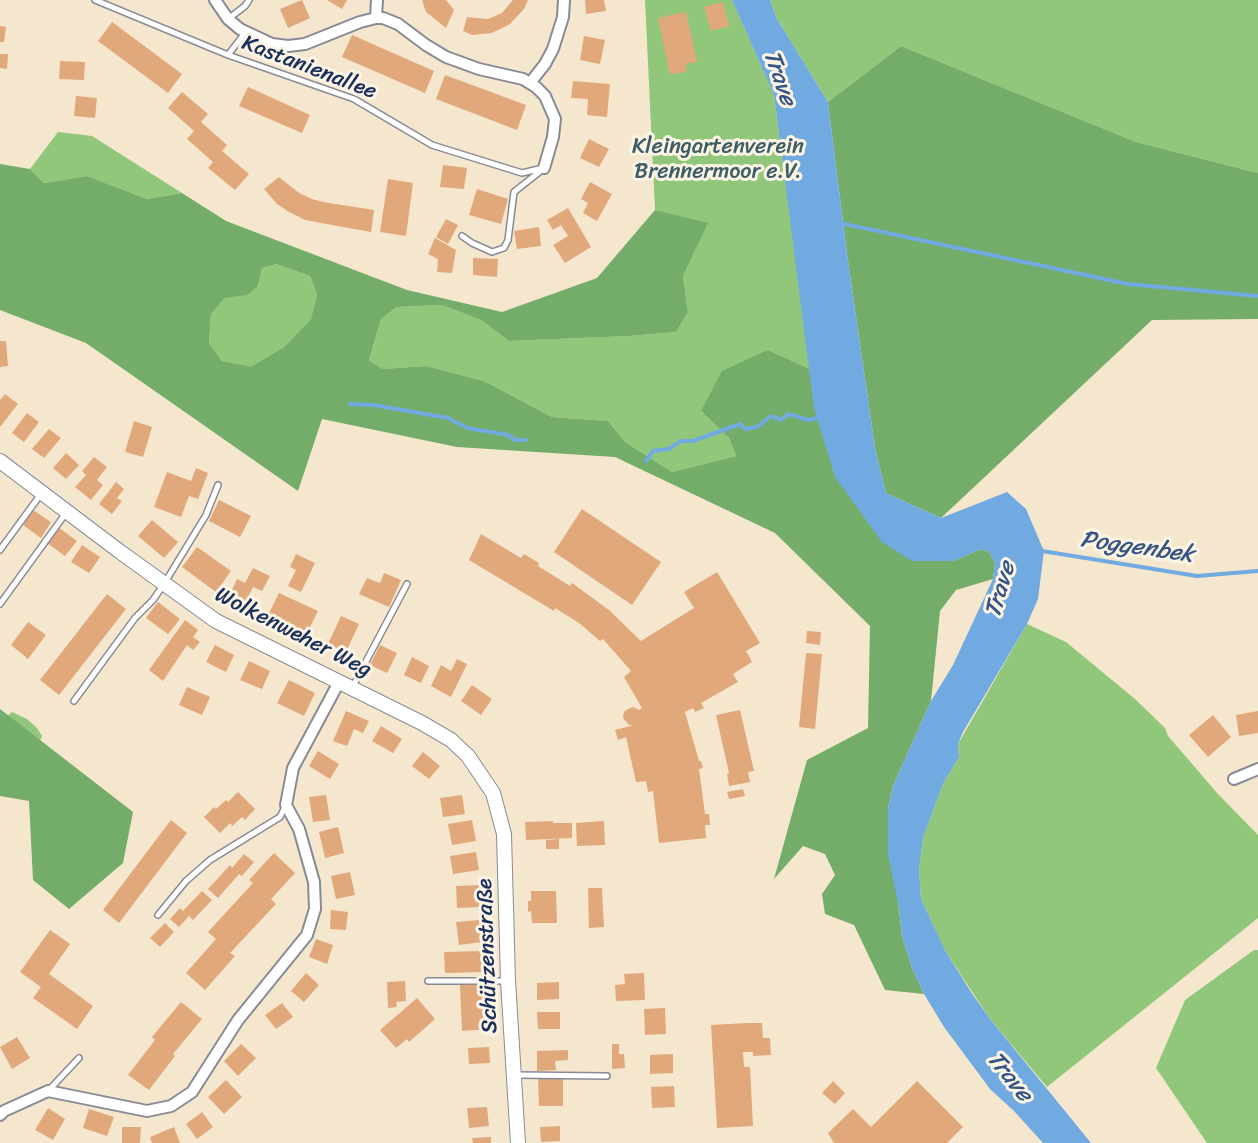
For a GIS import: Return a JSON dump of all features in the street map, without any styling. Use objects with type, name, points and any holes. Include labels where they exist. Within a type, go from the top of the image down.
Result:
[{"type":"street","points":[[215,0],[228,19],[245,33],[272,44],[297,46],[376,18],[398,24],[446,57],[479,69],[523,79],[545,96],[555,119],[555,131],[544,168]]},
{"type":"street","points":[[376,0],[376,18]]},
{"type":"street","points":[[530,83],[553,49],[563,17],[564,0]]},
{"type":"street","name":"Wolkenweher Weg","points":[[0,461],[216,621],[422,723],[451,740],[468,756],[481,773]]},
{"type":"street","points":[[0,1115],[48,1091],[147,1111],[171,1106],[192,1092],[238,1020],[307,934],[315,909],[314,882],[299,829],[286,805],[293,768],[339,682]]},
{"type":"street","points":[[1234,779],[1258,769]]},
{"type":"street","name":"Schützenstraße","points":[[481,773],[493,793],[504,834],[508,981],[518,1143]]},
{"type":"lane","name":"Kastanienallee","points":[[95,0],[228,55],[354,99],[432,145],[522,173],[544,168]]},
{"type":"lane","points":[[228,19],[249,0]]},
{"type":"lane","points":[[228,55],[245,33]]},
{"type":"lane","points":[[462,236],[492,252],[504,248],[508,240],[514,192],[544,168]]},
{"type":"lane","points":[[74,701],[135,618],[153,600],[164,584],[206,515],[218,485]]},
{"type":"lane","points":[[0,550],[42,493]]},
{"type":"lane","points":[[0,604],[67,512]]},
{"type":"lane","points":[[352,688],[407,584]]},
{"type":"lane","points":[[158,915],[186,881],[210,860],[280,817],[286,805]]},
{"type":"lane","points":[[428,981],[508,981]]},
{"type":"lane","points":[[48,1091],[79,1058]]},
{"type":"lane","points":[[514,1075],[607,1076]]},
{"type":"green space","name":"Kleingartenverein Brennermoor e.V.","points":[[645,0],[732,0],[774,95],[810,369],[768,350],[701,411],[729,438],[736,456],[672,472],[625,442],[608,421],[552,417],[484,381],[426,366],[383,369],[369,362],[381,319],[397,307],[442,305],[481,320],[509,341],[676,332],[688,312],[683,276],[707,224],[655,210]]},
{"type":"green space","points":[[770,0],[1258,0],[1258,173],[1136,142],[901,46],[828,102],[777,19]]},
{"type":"green space","points":[[901,46],[1136,142],[1258,173],[1258,319],[1152,320],[941,518],[886,493],[875,448],[828,102]]},
{"type":"green space","points":[[58,132],[92,136],[182,193],[147,199],[87,176],[44,183],[30,169]]},
{"type":"green space","points":[[0,164],[30,169],[44,183],[87,176],[147,199],[182,193],[226,221],[407,290],[502,312],[597,278],[655,210],[708,223],[683,276],[688,312],[676,332],[509,341],[481,320],[442,305],[397,307],[381,319],[369,361],[383,369],[426,366],[484,381],[552,417],[608,421],[625,442],[672,472],[736,456],[729,438],[701,411],[722,371],[768,350],[810,369],[835,477],[954,561],[981,549],[989,552],[995,563],[993,579],[956,590],[940,611],[931,701],[893,786],[888,808],[902,936],[912,968],[924,994],[885,990],[854,925],[825,914],[822,894],[835,875],[825,854],[803,846],[774,879],[807,760],[868,728],[870,626],[775,533],[615,457],[457,447],[322,419],[298,491],[86,343],[0,310]],"holes":[[[276,264],[310,276],[317,295],[311,320],[284,347],[251,367],[222,361],[209,343],[211,314],[225,298],[247,295],[258,286],[262,268]]]},
{"type":"green space","points":[[276,264],[310,276],[317,295],[312,320],[284,347],[251,368],[222,361],[209,343],[211,314],[225,298],[258,286],[262,268]]},
{"type":"green space","points":[[1027,624],[1066,642],[1135,699],[1165,728],[1168,736],[1218,794],[1258,835],[1258,918],[1047,1087],[990,1019],[946,952],[921,899],[919,869],[923,838],[943,784],[959,757],[958,744]]},
{"type":"green space","points":[[0,709],[133,812],[123,863],[69,909],[33,880],[29,801],[0,796]]},
{"type":"green space","points":[[12,712],[27,719],[37,728],[42,736],[39,743],[0,722]]},
{"type":"green space","points":[[1254,950],[1258,950],[1258,1143],[1207,1143],[1156,1068],[1185,1000]]},
{"type":"water","name":"Trave","points":[[732,0],[770,0],[777,19],[828,102],[875,448],[886,493],[941,518],[1007,492],[1026,509],[1044,551],[1038,599],[1027,624],[963,732],[958,744],[959,757],[943,784],[923,838],[919,869],[921,899],[946,952],[971,992],[990,1019],[1091,1143],[1043,1143],[990,1089],[944,1027],[924,994],[912,968],[902,936],[899,908],[888,855],[888,808],[893,786],[931,701],[953,665],[993,579],[995,563],[989,552],[981,549],[954,561],[912,561],[882,542],[835,477],[814,408],[774,95]]},
{"type":"building","points":[[302,0],[310,18],[288,28],[280,9]]},
{"type":"building","points":[[327,0],[347,0],[342,9]]},
{"type":"building","points":[[422,0],[446,0],[454,10],[446,28],[426,12]]},
{"type":"building","points":[[513,0],[528,0],[524,9],[510,24],[492,33],[472,35],[463,31],[467,17],[488,19],[502,13]]},
{"type":"building","points":[[585,0],[604,0],[606,11],[586,14]]},
{"type":"building","points":[[723,2],[729,26],[711,31],[704,7]]},
{"type":"building","points":[[686,12],[697,62],[685,64],[687,71],[670,75],[658,18]]},
{"type":"building","points":[[112,22],[182,74],[168,93],[98,41]]},
{"type":"building","points":[[0,26],[6,27],[4,42],[0,42]]},
{"type":"building","points":[[352,35],[434,71],[425,93],[342,57]]},
{"type":"building","points":[[584,36],[605,40],[600,64],[580,60]]},
{"type":"building","points":[[0,54],[8,54],[7,69],[0,68]]},
{"type":"building","points":[[60,61],[85,62],[84,80],[59,79]]},
{"type":"building","points":[[445,75],[526,105],[517,130],[436,99]]},
{"type":"building","points":[[573,81],[610,84],[607,117],[587,115],[588,99],[571,98]]},
{"type":"building","points":[[248,87],[310,115],[302,133],[239,106]]},
{"type":"building","points":[[182,92],[208,114],[201,122],[227,145],[222,151],[249,174],[235,190],[208,168],[213,162],[187,139],[194,131],[168,108]]},
{"type":"building","points":[[76,96],[97,98],[95,118],[74,116]]},
{"type":"building","points":[[589,139],[609,149],[599,167],[580,158]]},
{"type":"building","points":[[443,165],[467,168],[464,189],[440,187]]},
{"type":"building","points":[[279,177],[299,193],[312,199],[374,210],[371,232],[305,220],[289,212],[277,204],[264,189]]},
{"type":"building","points":[[388,179],[413,183],[406,236],[380,232]]},
{"type":"building","points":[[590,182],[612,194],[597,221],[583,213],[588,203],[581,199]]},
{"type":"building","points":[[477,189],[508,199],[501,224],[469,215]]},
{"type":"building","points":[[568,208],[591,247],[565,263],[553,245],[568,236],[561,225],[553,230],[547,220]]},
{"type":"building","points":[[446,219],[458,225],[448,244],[436,237]]},
{"type":"building","points":[[539,227],[541,246],[517,249],[514,231]]},
{"type":"building","points":[[435,238],[456,250],[452,273],[437,272],[438,259],[428,254]]},
{"type":"building","points":[[473,258],[498,259],[497,277],[473,275]]},
{"type":"building","points":[[0,341],[6,341],[8,366],[0,367]]},
{"type":"building","points":[[5,394],[18,404],[0,427],[0,400]]},
{"type":"building","points":[[27,413],[39,422],[24,442],[12,433]]},
{"type":"building","points":[[134,421],[152,427],[143,457],[125,452]]},
{"type":"building","points":[[49,429],[61,438],[44,458],[32,449]]},
{"type":"building","points":[[66,453],[79,465],[66,479],[53,468]]},
{"type":"building","points":[[94,457],[107,467],[97,480],[103,485],[91,500],[75,487],[86,475],[82,471]]},
{"type":"building","points":[[196,468],[208,473],[198,499],[189,496],[181,517],[154,507],[167,472],[191,481]]},
{"type":"building","points":[[116,482],[124,489],[117,498],[122,501],[112,514],[99,504]]},
{"type":"building","points":[[219,500],[251,516],[240,537],[209,521]]},
{"type":"building","points":[[582,509],[661,562],[632,605],[554,552]]},
{"type":"building","points":[[33,510],[51,522],[41,538],[23,525]]},
{"type":"building","points":[[152,520],[178,542],[164,558],[138,536]]},
{"type":"building","points":[[58,527],[77,541],[65,556],[47,543]]},
{"type":"building","points":[[481,534],[521,558],[524,554],[539,563],[538,566],[570,586],[572,583],[609,610],[641,641],[694,608],[684,592],[717,572],[760,643],[746,651],[752,662],[733,674],[738,682],[701,703],[704,708],[695,712],[693,708],[685,712],[703,768],[699,769],[705,814],[709,814],[710,825],[705,825],[706,838],[659,843],[653,791],[648,792],[646,781],[636,782],[626,737],[618,740],[615,730],[634,725],[629,725],[623,718],[624,712],[633,707],[639,710],[642,708],[624,677],[631,671],[603,639],[600,641],[579,623],[555,608],[554,611],[469,560]]},
{"type":"building","points":[[82,545],[100,557],[89,573],[71,562]]},
{"type":"building","points":[[197,547],[231,571],[216,592],[182,567]]},
{"type":"building","points":[[296,554],[315,563],[301,592],[288,586],[296,570],[290,567]]},
{"type":"building","points":[[253,568],[270,576],[262,591],[253,587],[244,605],[228,598],[237,579],[245,583]]},
{"type":"building","points":[[384,573],[401,580],[389,607],[359,594],[367,578],[380,583]]},
{"type":"building","points":[[279,593],[318,611],[310,627],[307,626],[303,634],[267,617]]},
{"type":"building","points":[[107,594],[126,609],[59,695],[40,680]]},
{"type":"building","points":[[158,602],[180,619],[168,634],[146,618]]},
{"type":"building","points":[[341,616],[359,624],[346,652],[328,644]]},
{"type":"building","points":[[185,620],[198,630],[193,637],[200,642],[193,650],[187,645],[163,681],[149,670]]},
{"type":"building","points":[[28,622],[46,635],[28,659],[11,645]]},
{"type":"building","points":[[807,631],[821,632],[820,645],[806,643]]},
{"type":"building","points":[[215,645],[234,655],[226,672],[206,662]]},
{"type":"building","points":[[380,645],[397,653],[387,673],[370,665]]},
{"type":"building","points":[[806,653],[822,654],[815,729],[799,727]]},
{"type":"building","points":[[412,657],[429,666],[421,683],[404,675]]},
{"type":"building","points":[[457,659],[467,664],[451,697],[431,686],[441,665],[451,671]]},
{"type":"building","points":[[249,661],[270,671],[262,689],[240,680]]},
{"type":"building","points":[[289,680],[315,693],[304,716],[277,703]]},
{"type":"building","points":[[472,685],[492,699],[481,715],[461,701]]},
{"type":"building","points":[[187,687],[210,697],[202,715],[179,705]]},
{"type":"building","points":[[740,710],[754,771],[748,772],[750,782],[729,786],[727,774],[729,773],[716,715]]},
{"type":"building","points":[[346,711],[369,721],[363,733],[354,729],[347,746],[333,741]]},
{"type":"building","points":[[1258,711],[1258,733],[1239,736],[1236,715]]},
{"type":"building","points":[[1213,715],[1231,737],[1208,757],[1189,735]]},
{"type":"building","points":[[381,726],[402,739],[393,753],[372,741]]},
{"type":"building","points":[[318,751],[339,764],[330,779],[309,766]]},
{"type":"building","points":[[423,752],[440,766],[429,779],[412,766]]},
{"type":"building","points":[[743,789],[745,796],[729,799],[727,792]]},
{"type":"building","points":[[238,792],[255,809],[245,820],[242,817],[232,826],[230,823],[220,833],[204,817],[214,807],[216,809],[226,800],[228,802]]},
{"type":"building","points":[[326,795],[330,820],[313,822],[309,797]]},
{"type":"building","points":[[462,795],[465,814],[443,817],[440,798]]},
{"type":"building","points":[[171,820],[187,833],[119,923],[103,910]]},
{"type":"building","points":[[472,820],[476,841],[452,845],[448,824]]},
{"type":"building","points":[[553,821],[553,823],[572,823],[572,838],[526,840],[525,822]]},
{"type":"building","points":[[604,821],[605,845],[577,846],[576,823]]},
{"type":"building","points":[[338,827],[344,853],[325,858],[319,832]]},
{"type":"building","points":[[559,839],[559,849],[546,849],[546,840]]},
{"type":"building","points":[[476,852],[479,870],[453,874],[450,856]]},
{"type":"building","points":[[274,853],[295,873],[271,899],[276,904],[230,953],[235,956],[205,990],[186,973],[216,939],[208,932],[253,883],[249,880]]},
{"type":"building","points":[[244,854],[254,862],[242,876],[239,874],[218,898],[208,889],[230,865],[232,868]]},
{"type":"building","points":[[350,872],[355,895],[336,899],[331,876]]},
{"type":"building","points":[[479,885],[480,907],[457,908],[456,886]]},
{"type":"building","points":[[588,888],[602,888],[604,927],[589,928]]},
{"type":"building","points":[[202,891],[212,900],[193,920],[189,916],[179,927],[170,919],[180,908],[183,911]]},
{"type":"building","points":[[531,891],[556,891],[557,923],[532,923],[531,911],[528,912]]},
{"type":"building","points":[[331,910],[348,912],[346,930],[330,929]]},
{"type":"building","points":[[480,920],[483,942],[459,945],[456,922]]},
{"type":"building","points":[[165,923],[174,932],[160,947],[150,938]]},
{"type":"building","points":[[50,930],[70,944],[49,974],[93,1006],[77,1029],[33,998],[41,987],[20,972]]},
{"type":"building","points":[[316,939],[333,945],[327,964],[309,957]]},
{"type":"building","points":[[482,951],[483,972],[445,973],[444,952]]},
{"type":"building","points":[[306,973],[319,985],[304,1002],[291,991]]},
{"type":"building","points":[[644,973],[645,1000],[616,1001],[615,985],[625,984],[624,974]]},
{"type":"building","points":[[405,981],[406,1001],[396,1002],[397,1007],[388,1008],[387,982]]},
{"type":"building","points":[[559,982],[559,999],[537,1000],[537,983]]},
{"type":"building","points":[[486,984],[489,1029],[462,1031],[460,985]]},
{"type":"building","points":[[417,998],[435,1019],[409,1042],[407,1039],[396,1048],[380,1030]]},
{"type":"building","points":[[181,1002],[202,1019],[173,1054],[175,1056],[149,1090],[128,1075],[155,1040],[152,1037]]},
{"type":"building","points":[[282,1003],[293,1017],[276,1029],[265,1015]]},
{"type":"building","points":[[665,1008],[666,1034],[645,1035],[644,1009]]},
{"type":"building","points":[[537,1012],[560,1012],[560,1029],[538,1029]]},
{"type":"building","points":[[762,1023],[763,1038],[770,1038],[771,1055],[753,1056],[753,1052],[743,1052],[744,1067],[750,1067],[753,1126],[717,1128],[711,1025]]},
{"type":"building","points":[[17,1037],[30,1058],[12,1069],[0,1047]]},
{"type":"building","points":[[241,1044],[256,1058],[238,1076],[224,1061]]},
{"type":"building","points":[[612,1044],[619,1044],[619,1054],[624,1054],[625,1068],[612,1069]]},
{"type":"building","points":[[489,1047],[490,1063],[469,1064],[468,1048]]},
{"type":"building","points":[[568,1050],[568,1060],[555,1061],[556,1070],[537,1071],[537,1051]]},
{"type":"building","points":[[673,1054],[673,1073],[650,1074],[650,1055]]},
{"type":"building","points":[[538,1077],[563,1077],[563,1106],[539,1106]]},
{"type":"building","points":[[226,1080],[242,1097],[224,1114],[208,1097]]},
{"type":"building","points":[[833,1081],[845,1093],[835,1104],[822,1093]]},
{"type":"building","points":[[917,1081],[963,1127],[947,1143],[834,1143],[828,1133],[853,1109],[871,1127]]},
{"type":"building","points":[[674,1086],[675,1107],[652,1108],[651,1087]]},
{"type":"building","points":[[487,1107],[489,1126],[469,1128],[467,1108]]},
{"type":"building","points":[[48,1108],[65,1119],[53,1140],[35,1130]]},
{"type":"building","points":[[89,1109],[114,1117],[107,1136],[83,1128]]},
{"type":"building","points":[[202,1112],[213,1127],[197,1139],[186,1124]]},
{"type":"building","points":[[560,1126],[560,1141],[541,1142],[540,1127]]},
{"type":"building","points":[[122,1127],[141,1127],[140,1143],[122,1143]]},
{"type":"building","points":[[174,1127],[180,1143],[152,1143],[150,1137]]},
{"type":"building","points":[[491,1137],[491,1143],[473,1143],[472,1138]]},
{"type":"waterway","points":[[840,223],[1128,284],[1258,296]]},
{"type":"waterway","points":[[350,404],[374,405],[448,418],[467,428],[508,435],[515,440],[526,440]]},
{"type":"waterway","points":[[646,461],[653,451],[669,449],[681,441],[693,441],[740,424],[745,429],[757,427],[771,416],[781,420],[788,414],[809,420],[821,417]]},
{"type":"waterway","name":"Poggenbek","points":[[1042,551],[1197,576],[1258,571]]}]
